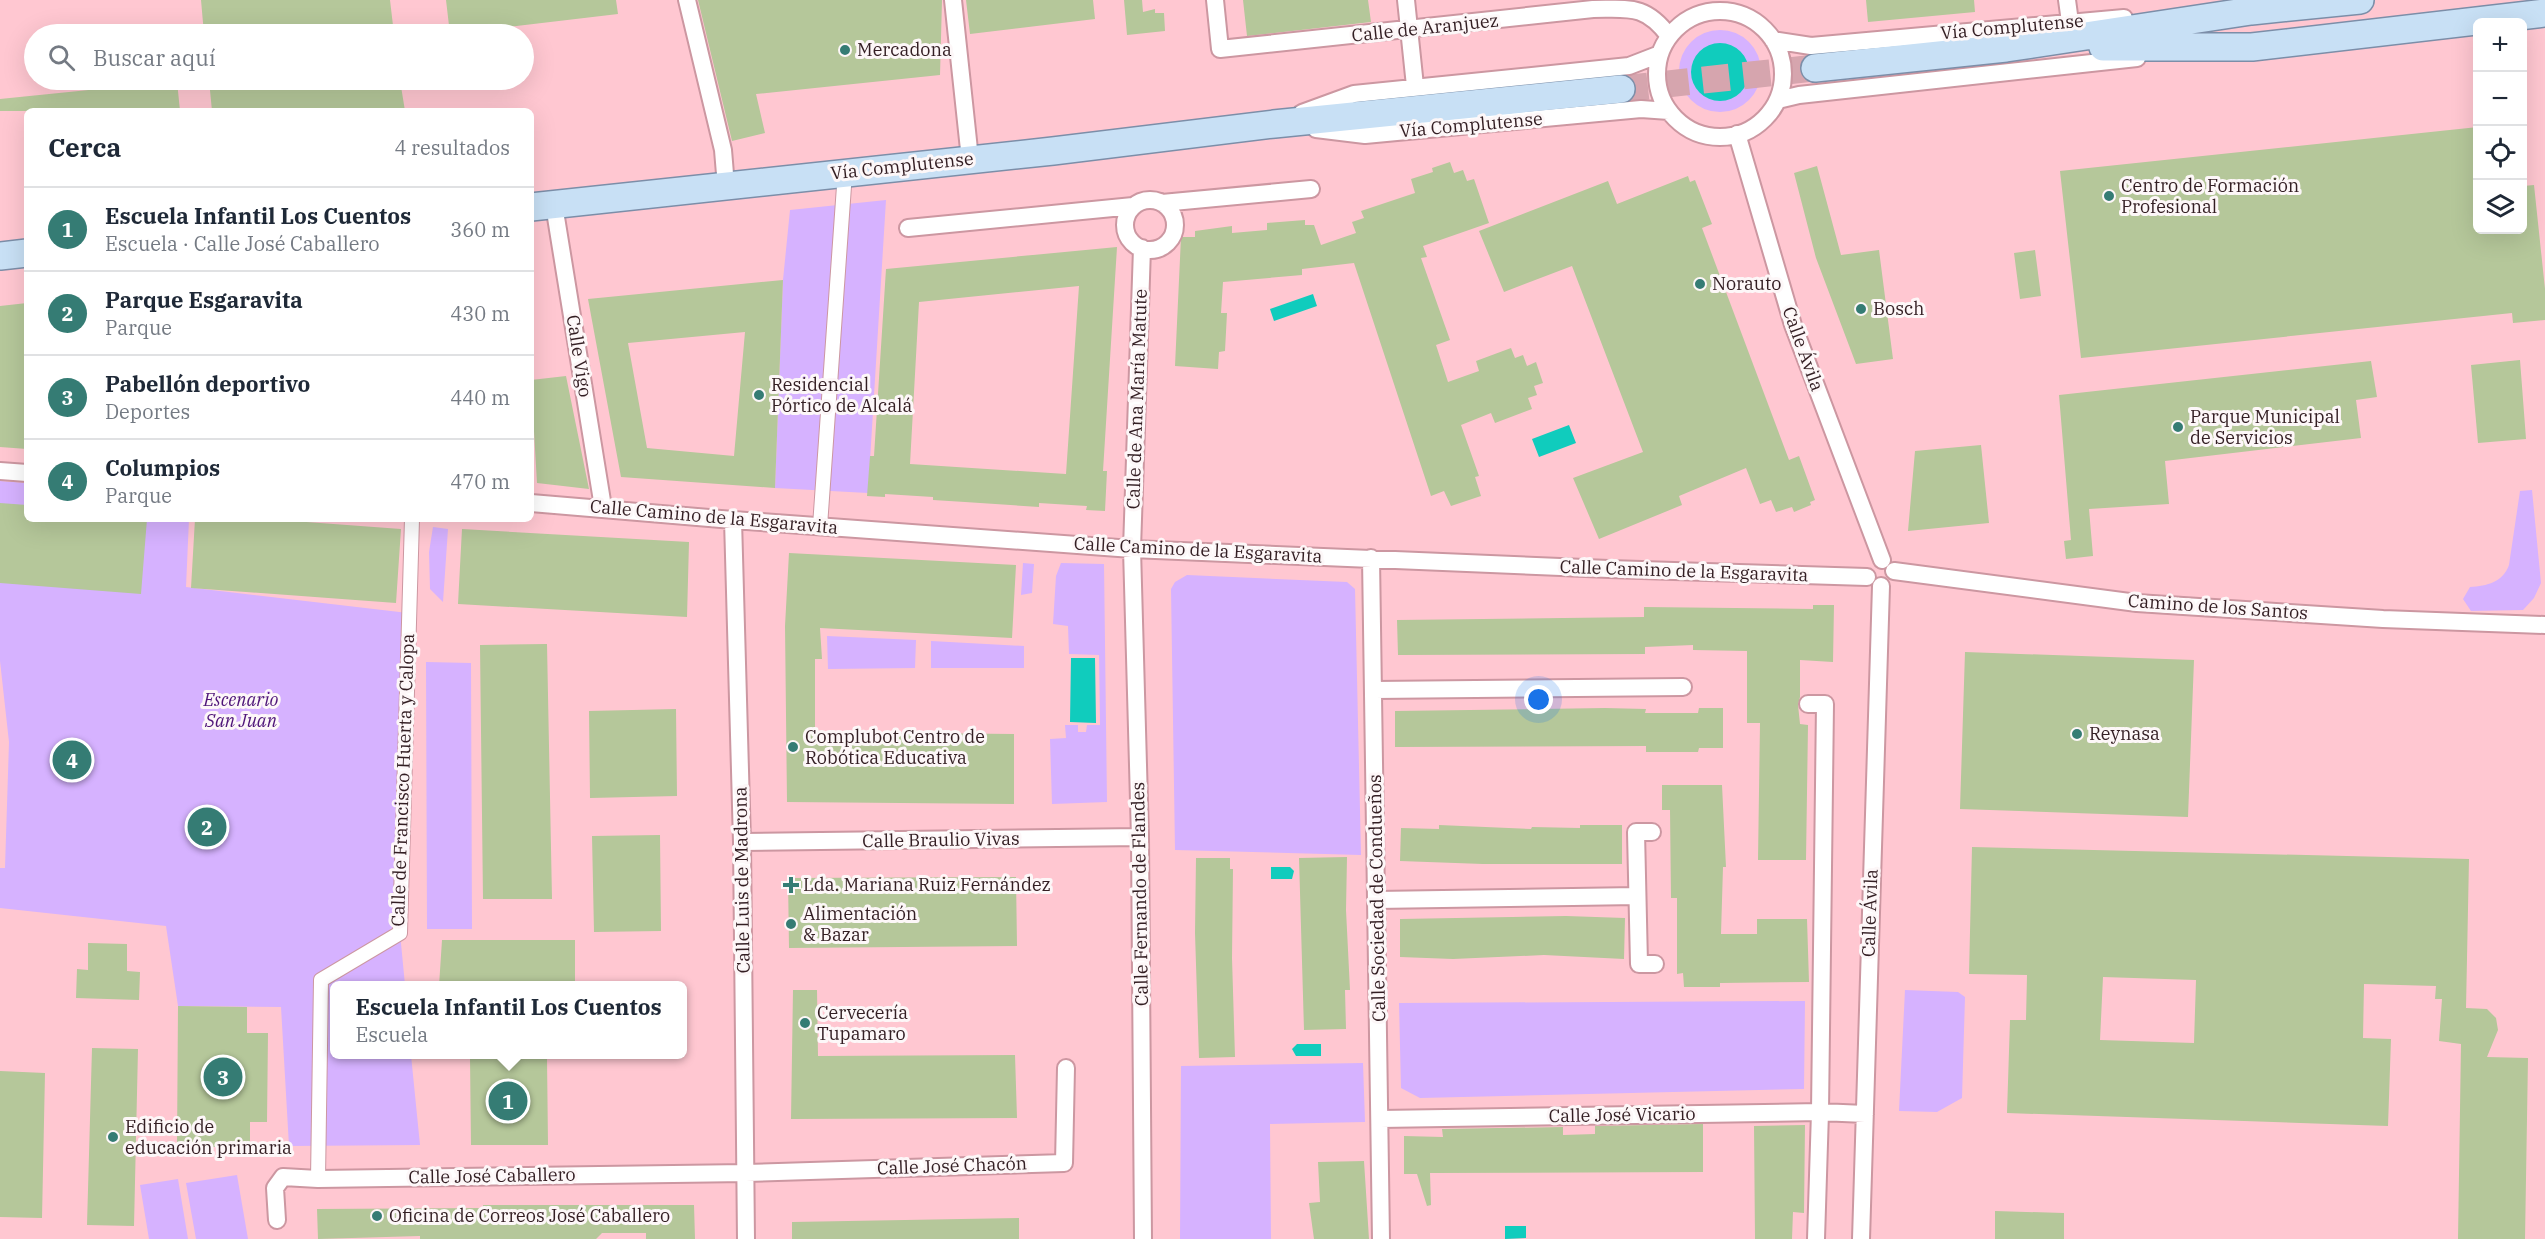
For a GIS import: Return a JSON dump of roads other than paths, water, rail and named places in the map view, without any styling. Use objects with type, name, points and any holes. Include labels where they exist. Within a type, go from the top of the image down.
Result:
[{"type":"main road","name":"Vía Complutense","points":[[1815,68],[2006,48],[2251,11],[2360,0]]},
{"type":"main road","name":"Vía Complutense","points":[[2006,48],[2252,47],[2545,13]]},
{"type":"main road","name":"Vía Complutense","points":[[542,206],[1274,124],[1621,89]]},
{"type":"main road","points":[[0,256],[24,253]]},
{"type":"street","points":[[687,0],[723,150],[726,186]]},
{"type":"street","points":[[953,0],[970,159]]},
{"type":"street","name":"Calle de Aranjuez","points":[[1215,0],[1220,49],[1409,30],[1592,5],[1634,9],[1657,20],[1669,36]]},
{"type":"street","points":[[1406,0],[1415,86]]},
{"type":"street","points":[[2067,0],[2070,22]]},
{"type":"street","points":[[1728,6],[1754,20],[1773,39],[1782,63],[1782,88],[1778,100],[1757,125],[1737,134],[1720,137],[1696,132],[1684,126],[1669,111],[1660,93],[1657,74],[1660,54],[1669,36],[1677,28],[1695,15],[1728,6]]},
{"type":"street","name":"Vía Complutense","points":[[1773,39],[1811,46],[2070,22],[2251,11]]},
{"type":"street","name":"Vía Complutense","points":[[1778,100],[1823,92],[2252,47]]},
{"type":"street","name":"Vía Complutense","points":[[1274,124],[1354,93],[1629,66],[1660,54]]},
{"type":"street","name":"Vía Complutense","points":[[1274,124],[1365,135],[1641,109],[1669,111]]},
{"type":"street","name":"Calle Ávila","points":[[1737,134],[1793,324],[1888,565]]},
{"type":"street","points":[[820,526],[845,172]]},
{"type":"street","points":[[908,228],[1133,206],[1147,200],[1162,202],[1311,189]]},
{"type":"street","points":[[1133,206],[1125,219],[1130,240],[1142,249],[1158,248],[1171,238],[1175,222],[1162,202]]},
{"type":"street","name":"Calle Vigo","points":[[542,206],[565,262],[603,507]]},
{"type":"street","name":"Calle de Ana María Matute","points":[[1132,549],[1142,249]]},
{"type":"street","points":[[0,471],[24,473]]},
{"type":"street","name":"Calle Camino de la Esgaravita","points":[[534,503],[1132,549],[1874,581]]},
{"type":"street","name":"Calle Luis de Madrona","points":[[733,520],[742,842],[746,1239]]},
{"type":"street","name":"Calle de Francisco Huerta y Calopa","points":[[318,1179],[321,980],[400,933],[412,522]]},
{"type":"street","name":"Calle Fernando de Flandes","points":[[1132,549],[1140,837],[1143,1239]]},
{"type":"street","name":"Calle Sociedad de Condueños","points":[[1371,558],[1381,1239]]},
{"type":"street","points":[[1870,564],[1888,565],[1892,580],[1874,581],[1870,564]]},
{"type":"street","name":"Camino de los Santos","points":[[1888,565],[2137,603],[2383,619],[2545,625]]},
{"type":"street","name":"Calle Ávila","points":[[1862,1239],[1874,581]]},
{"type":"street","points":[[1374,690],[1683,687]]},
{"type":"street","points":[[1808,704],[1825,704],[1820,1112],[1815,1239]]},
{"type":"street","points":[[1652,832],[1636,832],[1638,964],[1655,964]]},
{"type":"street","name":"Calle Braulio Vivas","points":[[742,842],[1140,837]]},
{"type":"street","points":[[1376,900],[1637,896]]},
{"type":"street","name":"Calle José Chacón","points":[[746,1173],[1064,1163],[1066,1068]]},
{"type":"street","name":"Calle José Vicario","points":[[1380,1119],[1820,1112],[1865,1114]]},
{"type":"street","name":"Calle José Caballero","points":[[277,1220],[275,1188],[283,1177],[318,1179],[746,1173]]},
{"type":"water","points":[[1720,43],[1731,45],[1744,56],[1749,72],[1747,83],[1736,96],[1720,101],[1709,99],[1696,88],[1691,72],[1693,61],[1704,48]]},
{"type":"water","points":[[1313,294],[1317,306],[1274,321],[1270,309]]},
{"type":"water","points":[[1569,425],[1576,443],[1539,457],[1532,439]]},
{"type":"water","points":[[1071,658],[1095,658],[1096,723],[1070,722]]},
{"type":"water","points":[[1271,867],[1290,867],[1294,871],[1292,879],[1271,879]]},
{"type":"water","points":[[1297,1044],[1321,1044],[1321,1056],[1296,1056],[1292,1049]]},
{"type":"water","points":[[1505,1226],[1526,1226],[1526,1238],[1505,1239]]},
{"type":"tunnel","points":[[1621,89],[1815,68]]},
{"type":"place","name":"Mercadona","points":[[845,50]]},
{"type":"place","name":"Centro de Formación Profesional","points":[[2109,196]]},
{"type":"place","name":"Norauto","points":[[1700,284]]},
{"type":"place","name":"Bosch","points":[[1861,309]]},
{"type":"place","name":"Residencial Pórtico de Alcalá","points":[[759,395]]},
{"type":"place","name":"Parque Municipal de Servicios","points":[[2178,427]]},
{"type":"place","name":"Reynasa","points":[[2077,734]]},
{"type":"place","name":"Complubot Centro de Robótica Educativa","points":[[793,747]]},
{"type":"place","name":"Columpios","points":[[72,760]]},
{"type":"place","name":"Parque Esgaravita","points":[[207,827]]},
{"type":"place","name":"Lda. Mariana Ruiz Fernández","points":[[791,885]]},
{"type":"place","name":"Alimentación & Bazar","points":[[791,924]]},
{"type":"place","name":"Cervecería Tupamaro","points":[[805,1023]]},
{"type":"place","name":"Pabellón deportivo","points":[[223,1077]]},
{"type":"place","name":"Escuela Infantil Los Cuentos","points":[[508,1101]]},
{"type":"place","name":"Edificio de educación primaria","points":[[113,1137]]},
{"type":"place","name":"Oficina de Correos José Caballero","points":[[377,1216]]},
{"type":"park label","name":"Escenario San Juan","points":[[241,710]]}]
